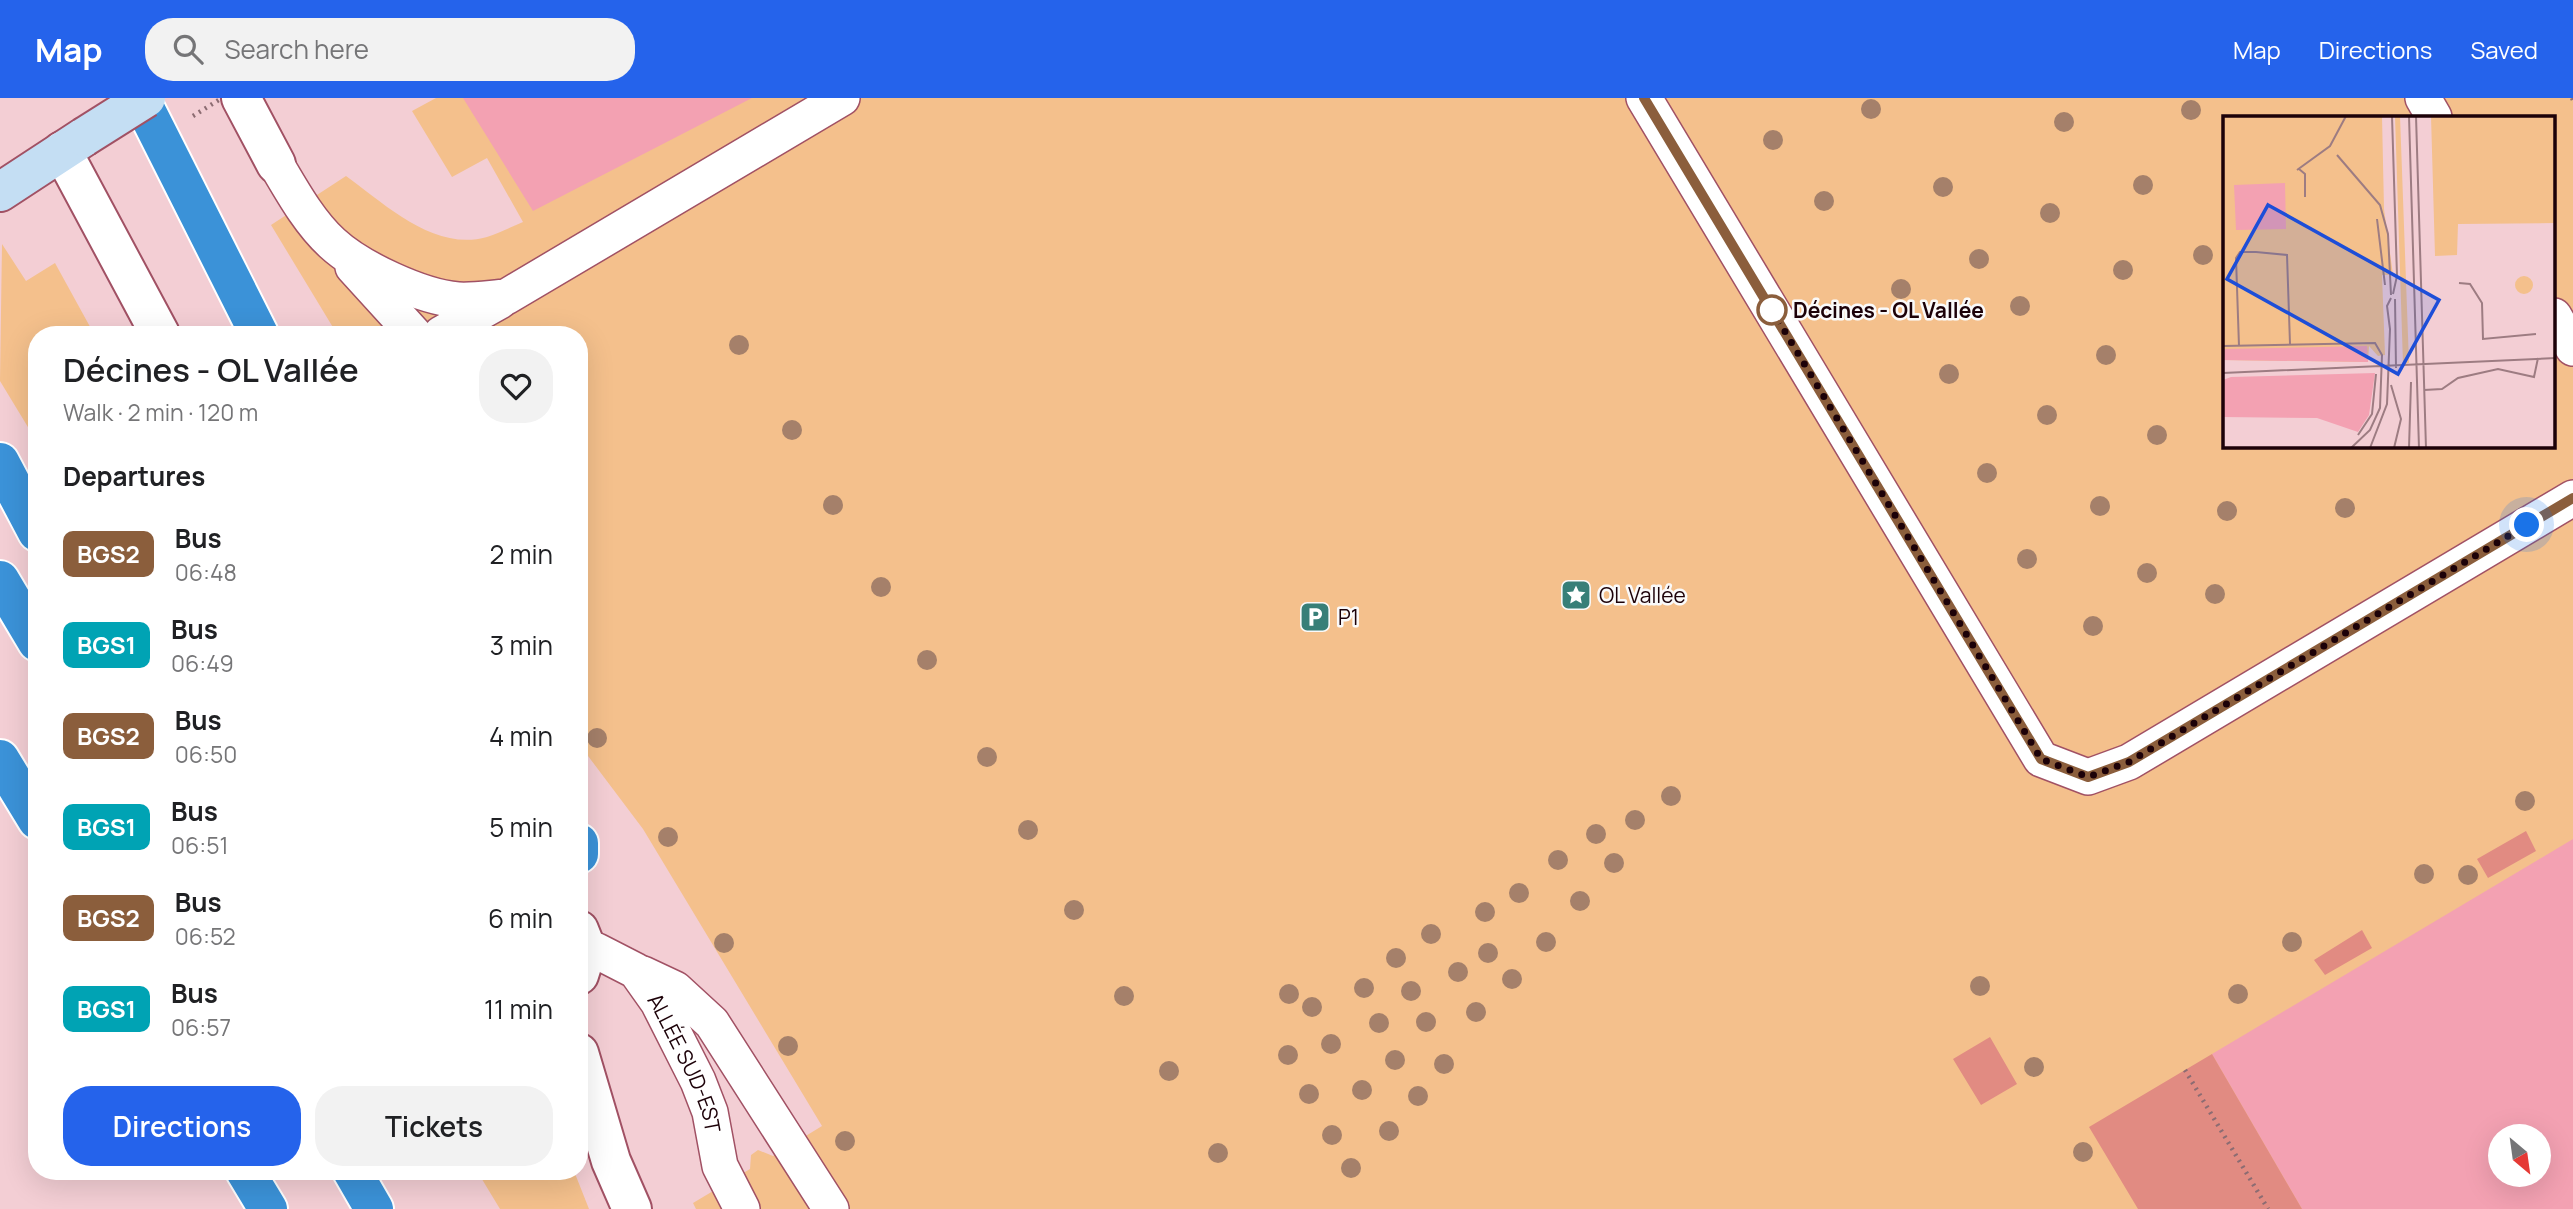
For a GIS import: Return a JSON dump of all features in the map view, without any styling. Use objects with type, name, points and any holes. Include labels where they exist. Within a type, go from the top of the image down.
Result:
[{"type":"highway","points":[[140,98],[255,326]]},
{"type":"highway","points":[[0,462],[28,514]]},
{"type":"highway","points":[[0,580],[28,627]]},
{"type":"highway","points":[[0,759],[28,805]]},
{"type":"highway","points":[[250,1180],[268,1209]]},
{"type":"highway","points":[[357,1180],[374,1209]]},
{"type":"street","points":[[0,192],[146,98]]},
{"type":"street","points":[[241,98],[276,164]]},
{"type":"street","points":[[73,144],[156,326]]},
{"type":"street","points":[[588,1084],[611,1161],[632,1209]]},
{"type":"lane","points":[[455,326],[842,98]]},
{"type":"lane","points":[[1644,98],[2041,759],[2088,777],[2129,762],[2573,498]]},
{"type":"lane","points":[[2423,98],[2433,116]]},
{"type":"lane","points":[[276,164],[301,205],[332,244],[407,326]]},
{"type":"lane","points":[[332,244],[374,270],[418,291],[457,300],[506,297]]},
{"type":"lane","points":[[2556,319],[2573,348]]},
{"type":"lane","name":"ALLÉE SUD-EST","points":[[588,951],[597,951],[636,971],[658,1002],[698,1082],[710,1112],[720,1166],[742,1209]]},
{"type":"lane","points":[[636,971],[675,989],[712,1023],[831,1209]]},
{"type":"path","points":[[2185,1070],[2268,1209]]},
{"type":"shaded area","name":"OL Vallée","points":[[436,98],[2573,98],[2573,1209],[696,1209],[693,1203],[750,1169],[751,1155],[758,1150],[773,1156],[822,1126],[643,829],[588,756],[588,326],[332,326],[271,225],[346,176],[394,212],[429,232],[467,240],[487,237],[523,222],[487,158],[452,177],[412,111]]},
{"type":"shaded area","points":[[463,98],[752,98],[533,211]]},
{"type":"shaded area","points":[[2,244],[26,281],[55,263],[90,326],[28,326],[28,427],[0,381]]},
{"type":"shaded area","points":[[2573,839],[2573,1209],[2302,1209],[2212,1054]]},
{"type":"shaded area","points":[[482,1180],[578,1180],[589,1209],[500,1209]]},
{"type":"building","points":[[2526,831],[2536,851],[2488,878],[2477,859]]},
{"type":"building","points":[[2362,930],[2372,948],[2325,975],[2314,960]]},
{"type":"building","points":[[1990,1037],[2017,1084],[1981,1105],[1953,1059]]},
{"type":"building","points":[[2212,1054],[2302,1209],[2138,1209],[2089,1127]]},
{"type":"bus line","name":"BGS2","points":[[1644,98],[2041,759],[2088,777],[2129,762],[2573,498]]},
{"type":"place","name":"Décines - OL Vallée","points":[[1772,310]]},
{"type":"place","name":"OL Vallée","points":[[1576,595]]},
{"type":"place","name":"P1","points":[[1315,617]]},
{"type":"route","points":[[1772,310],[2041,759],[2088,777],[2129,762],[2527,525]]}]
